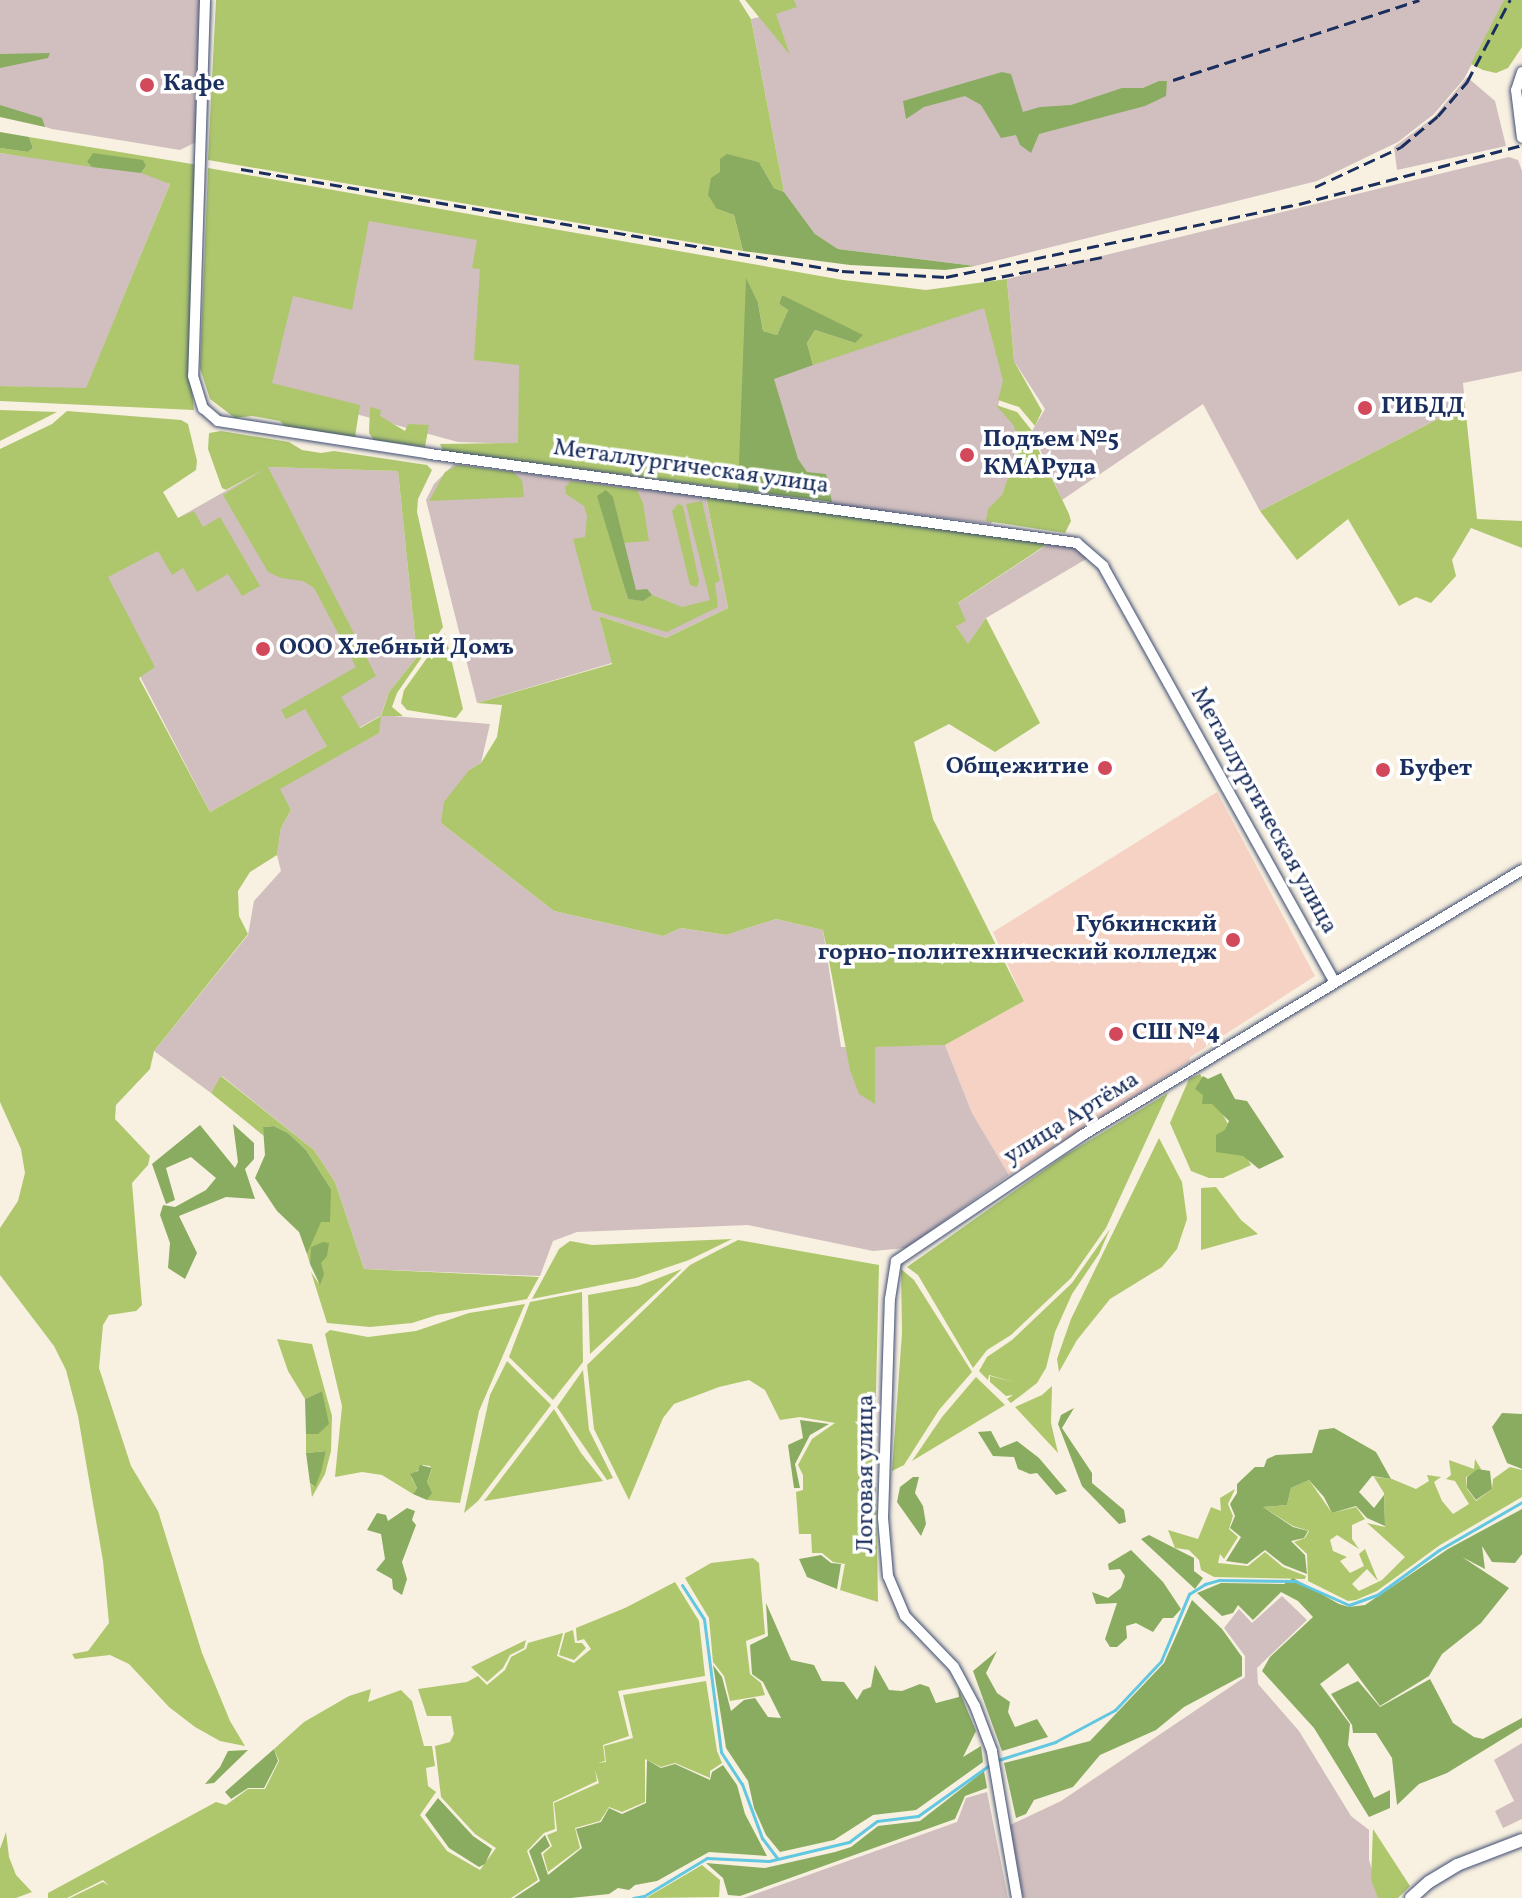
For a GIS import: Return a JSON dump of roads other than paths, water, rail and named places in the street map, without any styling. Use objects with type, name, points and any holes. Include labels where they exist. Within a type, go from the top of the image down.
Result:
[{"type":"main road","points":[[1411,1898],[1429,1882],[1457,1865],[1522,1840]]},
{"type":"street","name":"Металлургическая улица","points":[[205,0],[193,376],[203,408],[218,421],[430,454],[1077,543],[1103,566],[1335,982]]},
{"type":"street","points":[[1522,72],[1516,90],[1522,138]]},
{"type":"street","name":"улица Артёма","points":[[896,1261],[1081,1136],[1522,870]]},
{"type":"street","name":"Логовая улица","points":[[896,1261],[890,1299],[883,1518],[888,1576],[905,1616],[954,1667],[975,1706],[992,1751],[1017,1898]]},
{"type":"waterway","points":[[998,1760],[1055,1742],[1115,1710],[1161,1661],[1189,1594],[1205,1584],[1219,1580],[1295,1581],[1349,1605],[1377,1595],[1439,1550],[1522,1502]]},
{"type":"waterway","points":[[682,1585],[704,1619],[721,1752],[742,1784],[762,1838],[778,1859]]},
{"type":"waterway","points":[[633,1898],[644,1896],[707,1858],[769,1861],[849,1842],[877,1821],[918,1816],[991,1764]]},
{"type":"railway","points":[[1173,80],[1419,0]]},
{"type":"railway","points":[[1315,187],[1401,147],[1438,116],[1467,82],[1510,0]]},
{"type":"railway","points":[[241,169],[842,271],[946,277],[1299,204],[1522,145]]},
{"type":"railway","points":[[984,280],[1102,257]]},
{"type":"place","name":"Кафе","points":[[147,85]]},
{"type":"place","name":"ГИБДД","points":[[1365,408]]},
{"type":"place","name":"Подъем №5 КМАРуда","points":[[967,455]]},
{"type":"place","name":"ООО Хлебный Домъ","points":[[263,649]]},
{"type":"place","name":"Общежитие","points":[[1105,768]]},
{"type":"place","name":"Буфет","points":[[1383,770]]},
{"type":"place","name":"Губкинский горно-политехнический колледж","points":[[1233,940]]},
{"type":"place","name":"СШ №4","points":[[1116,1034]]}]
